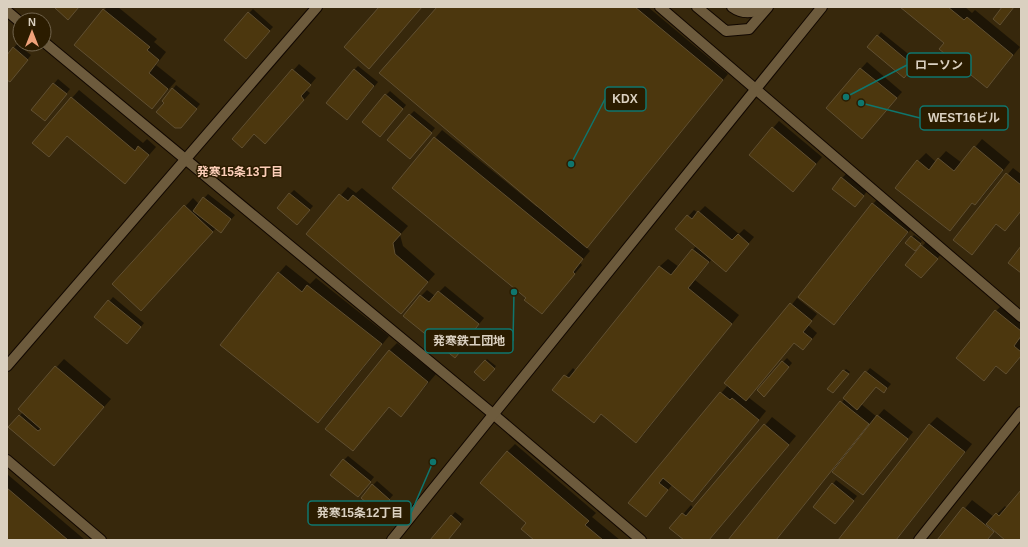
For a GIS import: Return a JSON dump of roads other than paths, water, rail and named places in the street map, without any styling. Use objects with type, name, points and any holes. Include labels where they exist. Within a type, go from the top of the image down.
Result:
[{"type":"street","points":[[7,366],[317,7]]},
{"type":"street","points":[[660,7],[1021,317]]},
{"type":"street","points":[[697,7],[726,31],[749,29],[767,7]]},
{"type":"street","points":[[732,7],[736,10],[747,13],[767,7]]},
{"type":"street","points":[[392,540],[822,7]]},
{"type":"street","points":[[52,49],[493,414],[641,540]]},
{"type":"street","points":[[919,540],[1021,412]]},
{"type":"street","points":[[7,460],[101,540]]},
{"type":"place","name":"ローソン","points":[[846,97]]},
{"type":"place","name":"WEST16ビル","points":[[861,103]]},
{"type":"place","name":"KDX","points":[[571,164]]},
{"type":"place","name":"発寒鉄工団地","points":[[514,292]]},
{"type":"place","name":"発寒15条12丁目","points":[[433,462]]},
{"type":"district","name":"発寒15条13丁目","points":[[240,172]]}]
